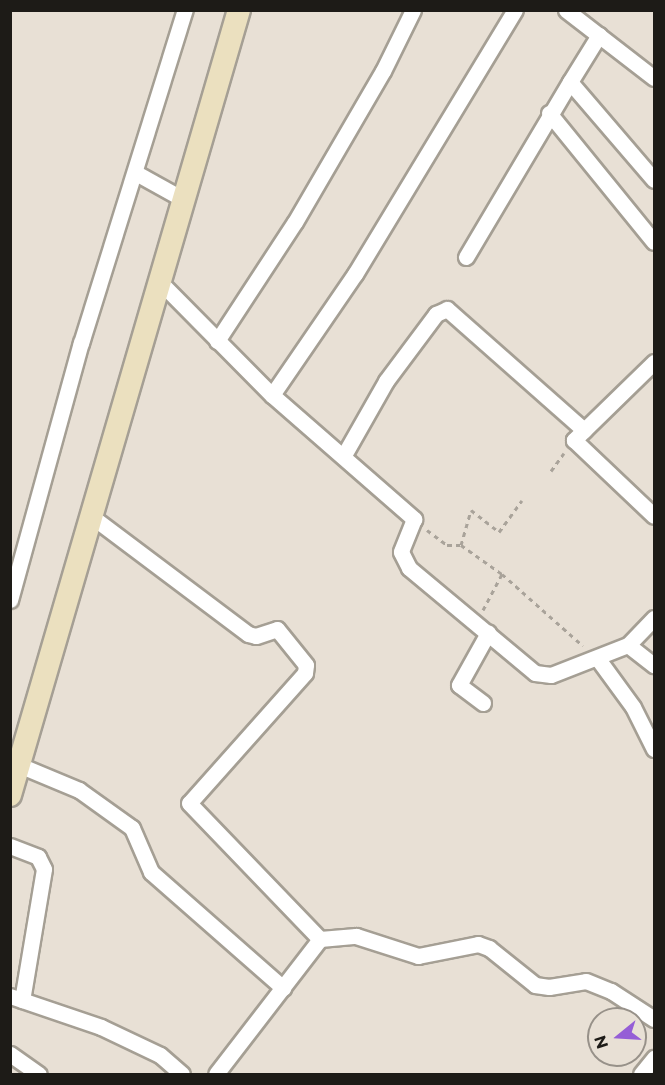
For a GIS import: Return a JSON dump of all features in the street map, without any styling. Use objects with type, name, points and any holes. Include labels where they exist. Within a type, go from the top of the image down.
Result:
[{"type":"main road","points":[[10,795],[238,10]]},
{"type":"street","points":[[10,600],[13,580],[81,344],[185,10]]},
{"type":"street","points":[[218,340],[295,222],[383,71],[413,10]]},
{"type":"street","points":[[272,395],[355,274],[515,10]]},
{"type":"street","points":[[566,10],[654,78]]},
{"type":"street","points":[[466,257],[549,113],[599,35]]},
{"type":"street","points":[[570,82],[654,180]]},
{"type":"street","points":[[549,113],[654,242]]},
{"type":"street","points":[[136,173],[183,199]]},
{"type":"street","points":[[159,281],[272,395],[344,455],[414,519],[401,546],[404,562],[540,675],[598,659],[628,645],[654,618]]},
{"type":"street","points":[[344,455],[386,381],[443,310],[453,311],[579,435],[654,516]]},
{"type":"street","points":[[579,435],[654,362]]},
{"type":"street","points":[[91,516],[248,634],[256,636],[277,629],[304,659],[305,673],[189,803],[320,939]]},
{"type":"street","points":[[483,628],[459,685],[483,703]]},
{"type":"street","points":[[628,645],[654,664]]},
{"type":"street","points":[[598,659],[633,707],[654,749]]},
{"type":"street","points":[[19,765],[79,790],[132,828],[151,872],[283,988]]},
{"type":"street","points":[[10,846],[38,857],[44,869],[16,998],[58,1010],[138,1044],[160,1055],[182,1074]]},
{"type":"street","points":[[216,1074],[320,939],[356,936],[418,956],[472,944],[483,945],[535,985],[549,987],[585,981],[611,991],[654,1019]]},
{"type":"street","points":[[10,1054],[39,1074]]},
{"type":"street","points":[[641,1074],[654,1058]]},
{"type":"path","points":[[551,471],[579,435]]},
{"type":"path","points":[[461,545],[471,510],[499,532],[522,500]]},
{"type":"path","points":[[414,519],[447,545],[461,545],[502,574],[598,659]]},
{"type":"path","points":[[483,628],[502,574]]}]
